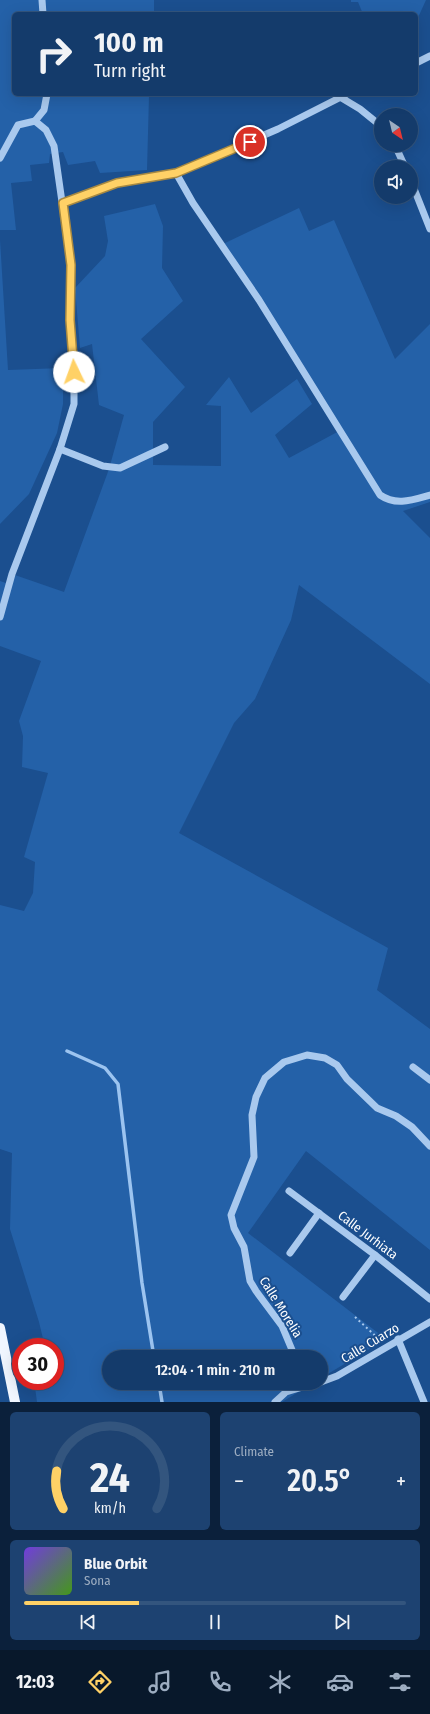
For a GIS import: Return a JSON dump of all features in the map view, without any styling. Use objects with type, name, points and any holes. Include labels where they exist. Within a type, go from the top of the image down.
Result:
[{"type":"main road","points":[[0,1328],[15,1402]]},
{"type":"street","points":[[42,0],[43,12]]},
{"type":"street","points":[[418,62],[430,56]]},
{"type":"street","points":[[0,158],[18,125],[34,121],[44,110],[47,96]]},
{"type":"street","points":[[63,203],[117,183],[176,173],[278,129],[344,96],[374,120]]},
{"type":"street","points":[[0,617],[12,574],[60,449],[74,404],[74,372],[70,320],[71,265],[63,203],[59,187],[54,146],[46,130],[34,121]]},
{"type":"street","points":[[176,173],[193,203],[259,300],[380,496],[389,501],[401,502],[430,495]]},
{"type":"street","points":[[418,199],[430,229]]},
{"type":"street","points":[[60,449],[103,466],[120,468],[165,447]]},
{"type":"street","name":"Calle Morelia","points":[[292,1350],[282,1326],[256,1291],[250,1280],[244,1248],[231,1221],[231,1215],[254,1157],[252,1115],[256,1097],[265,1078],[284,1062],[307,1055],[325,1058],[336,1065],[347,1079],[377,1108],[396,1116],[412,1126],[430,1146]]},
{"type":"street","points":[[413,1067],[430,1080]]},
{"type":"street","name":"Calle Jurhiata","points":[[289,1191],[375,1255],[430,1299]]},
{"type":"street","points":[[290,1253],[319,1213]]},
{"type":"street","points":[[343,1297],[375,1255]]},
{"type":"street","name":"Calle Cuarzo","points":[[328,1379],[337,1376],[388,1347],[398,1339],[430,1322]]},
{"type":"street","points":[[398,1339],[424,1402]]},
{"type":"street","points":[[275,1402],[290,1390]]},
{"type":"path","points":[[355,1317],[388,1347]]},
{"type":"shaded area","points":[[0,0],[154,0],[154,12],[12,12],[12,96],[149,96],[147,170],[100,173],[95,161],[68,165],[63,152],[50,154],[49,163],[30,165],[32,181],[11,183],[16,230],[0,230]]},
{"type":"shaded area","points":[[351,0],[426,0],[418,18],[418,12],[362,12],[358,2],[351,2]]},
{"type":"shaded area","points":[[155,204],[163,226],[162,268],[183,301],[141,339],[185,387],[153,422],[153,465],[221,466],[221,406],[206,405],[229,377],[251,413],[297,379],[312,404],[275,435],[289,458],[341,430],[223,244],[299,208],[309,231],[334,220],[395,359],[430,324],[430,502],[403,511],[430,538],[430,684],[299,585],[291,620],[255,699],[234,723],[179,833],[388,948],[377,990],[430,1029],[430,1250],[306,1151],[248,1233],[386,1339],[328,1374],[328,1350],[102,1350],[102,1390],[302,1390],[282,1402],[37,1402],[35,1390],[64,1390],[64,1338],[43,1338],[10,1229],[12,1153],[0,1149],[0,905],[24,911],[33,893],[35,862],[24,857],[48,773],[22,767],[23,736],[19,721],[41,661],[0,646],[0,581],[9,584],[12,574],[64,592],[109,469],[124,415],[99,405],[92,344],[80,348],[75,288],[105,256],[108,241],[104,216]]},
{"type":"shaded area","points":[[0,240],[8,370],[63,368],[63,404],[57,433],[29,494],[0,524]]},
{"type":"waterway","points":[[67,1051],[105,1068],[118,1084],[142,1283],[153,1350]]},
{"type":"waterway","points":[[160,1390],[162,1402]]},
{"type":"route","points":[[74,372],[70,320],[71,265],[63,203],[117,183],[176,173],[250,142]]}]
